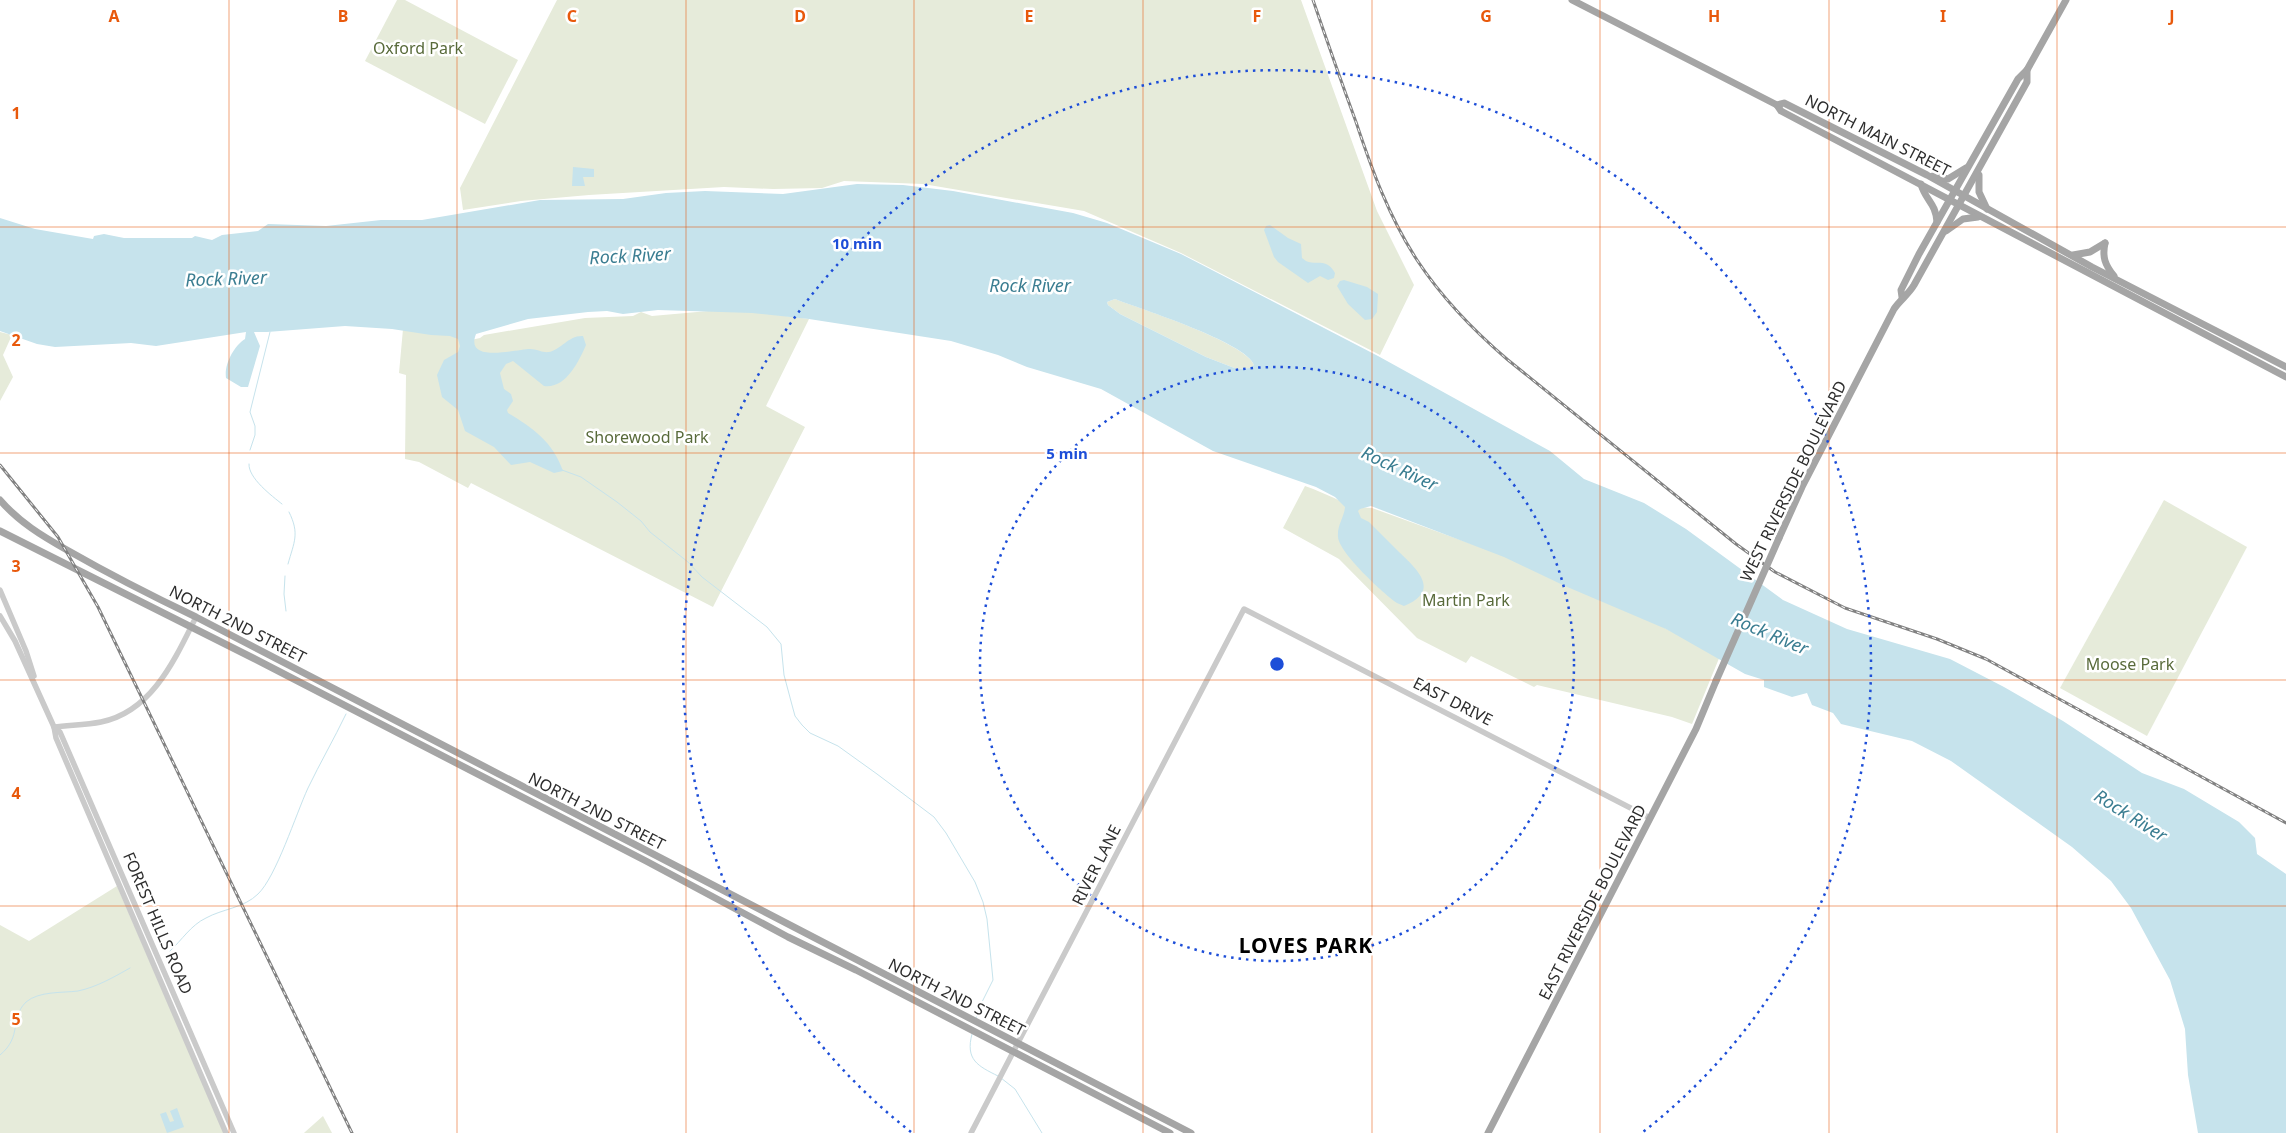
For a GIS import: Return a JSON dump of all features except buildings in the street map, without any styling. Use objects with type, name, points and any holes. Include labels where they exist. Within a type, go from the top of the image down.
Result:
[{"type":"main road","name":"NORTH MAIN STREET","points":[[1572,0],[1691,62],[1778,104],[1784,103],[1927,175],[1987,210],[2286,367]]},
{"type":"main road","name":"WEST RIVERSIDE BOULEVARD","points":[[1716,681],[1806,478],[1902,297],[1901,290],[1906,280],[1936,223],[2018,79],[2027,70],[2066,0]]},
{"type":"main road","name":"WEST RIVERSIDE BOULEVARD","points":[[1902,297],[1908,295],[1979,171],[2027,82],[2027,70]]},
{"type":"main road","name":"NORTH MAIN STREET","points":[[1778,104],[1780,110],[2286,378]]},
{"type":"main road","points":[[1927,175],[1948,179],[1968,167]]},
{"type":"main road","points":[[1979,171],[1979,192],[1987,210]]},
{"type":"main road","points":[[1921,184],[1923,191],[1933,203],[1936,223]]},
{"type":"main road","points":[[1942,235],[1963,219],[1979,217]]},
{"type":"main road","points":[[2072,255],[2090,252],[2105,242],[2104,260],[2106,267],[2118,280]]},
{"type":"main road","name":"NORTH 2ND STREET","points":[[0,500],[26,525],[44,538],[105,572],[196,617],[1191,1133]]},
{"type":"main road","name":"NORTH 2ND STREET","points":[[0,530],[191,626],[788,937],[1170,1133]]},
{"type":"main road","name":"EAST RIVERSIDE BOULEVARD","points":[[1488,1133],[1696,730],[1716,681]]},
{"type":"street","name":"FOREST HILLS ROAD","points":[[0,590],[26,651],[42,702]]},
{"type":"street","name":"EAST DRIVE","points":[[1244,609],[1650,818]]},
{"type":"street","name":"RIVER LANE","points":[[971,1133],[1244,609]]},
{"type":"street","name":"FOREST HILLS ROAD","points":[[0,616],[15,641],[54,727],[56,738],[212,1091],[234,1133]]},
{"type":"street","points":[[54,727],[102,722],[127,711],[149,695],[162,680],[196,617]]},
{"type":"street","name":"FOREST HILLS ROAD","points":[[212,1091],[226,1133]]},
{"type":"street","points":[[223,1126],[229,1123]]},
{"type":"green space","name":"Oxford Park","points":[[397,0],[405,0],[518,60],[485,124],[365,61]]},
{"type":"green space","points":[[557,0],[1301,0],[1377,211],[1414,285],[1380,355],[1181,253],[1084,211],[923,184],[844,181],[822,188],[724,187],[589,195],[521,201],[463,210],[460,188]]},
{"type":"green space","points":[[1115,299],[1191,327],[1232,346],[1247,356],[1254,365],[1251,368],[1237,369],[1206,357],[1120,314],[1108,305],[1107,302]]},
{"type":"green space","name":"Shorewood Park","points":[[731,309],[809,319],[766,406],[805,427],[713,607],[471,483],[468,488],[419,462],[405,459],[406,375],[399,373],[403,329],[471,340],[484,335],[585,318],[633,316],[641,312],[652,316]]},
{"type":"green space","points":[[0,332],[12,335],[3,355],[13,377],[0,401]]},
{"type":"green space","name":"Martin Park","points":[[1305,486],[1354,506],[1372,508],[1502,555],[1633,612],[1720,656],[1692,724],[1672,717],[1537,685],[1534,687],[1471,656],[1466,663],[1417,638],[1339,559],[1283,528]]},
{"type":"green space","name":"Moose Park","points":[[2164,500],[2247,547],[2147,736],[2060,688]]},
{"type":"green space","points":[[117,886],[224,1133],[0,1133],[0,925],[29,941]]},
{"type":"green space","points":[[323,1116],[332,1133],[304,1133],[305,1132]]},
{"type":"water","points":[[573,167],[594,169],[594,177],[583,177],[585,186],[572,186]]},
{"type":"water","name":"Rock River","points":[[857,184],[903,185],[953,191],[1073,213],[1107,223],[1181,254],[1378,356],[1550,451],[1584,479],[1644,503],[1686,529],[1783,600],[1847,629],[1950,659],[2063,721],[2142,773],[2184,789],[2239,822],[2255,838],[2257,854],[2286,874],[2286,1133],[2198,1133],[2188,1075],[2185,1029],[2170,980],[2131,908],[2111,881],[2072,847],[1951,761],[1912,741],[1841,724],[1833,713],[1812,705],[1807,693],[1792,697],[1764,687],[1764,680],[1745,674],[1666,629],[1565,586],[1504,557],[1371,506],[1360,509],[1358,511],[1361,518],[1369,522],[1413,566],[1422,580],[1424,587],[1422,594],[1404,606],[1397,603],[1363,573],[1340,544],[1338,533],[1345,507],[1335,497],[1316,487],[1213,451],[1101,389],[1027,367],[998,355],[951,341],[809,319],[752,313],[658,310],[623,314],[607,311],[588,312],[528,319],[476,334],[474,343],[478,349],[494,353],[530,349],[549,352],[578,336],[583,336],[586,345],[580,359],[571,373],[559,383],[552,386],[544,386],[513,361],[506,364],[500,373],[504,389],[511,394],[513,401],[507,410],[508,413],[534,430],[548,444],[563,471],[554,473],[530,462],[511,465],[494,447],[465,431],[458,410],[442,397],[437,375],[444,360],[458,352],[460,346],[458,339],[450,336],[345,326],[254,332],[260,346],[248,387],[241,387],[226,378],[226,373],[231,356],[237,346],[245,339],[246,332],[156,346],[131,343],[55,347],[37,344],[0,331],[0,218],[35,229],[93,239],[94,236],[104,234],[124,238],[192,238],[195,236],[212,240],[222,235],[258,231],[268,224],[326,226],[381,220],[422,220],[540,200],[623,199],[666,193],[705,191],[783,194]],"holes":[[[1115,299],[1191,327],[1232,346],[1247,356],[1254,365],[1250,368],[1237,369],[1206,357],[1120,314],[1108,305],[1107,302]]]},
{"type":"water","points":[[1270,225],[1288,238],[1301,244],[1302,258],[1306,261],[1325,263],[1332,268],[1335,273],[1334,278],[1328,280],[1320,276],[1308,283],[1278,262],[1274,257],[1264,230],[1266,226]]},
{"type":"water","points":[[1344,280],[1367,287],[1378,294],[1377,312],[1372,319],[1365,320],[1348,304],[1337,286],[1340,281]]},
{"type":"water","points":[[177,1108],[184,1127],[167,1133],[160,1114],[166,1112],[170,1122],[174,1121],[170,1111]]},
{"type":"waterway","points":[[250,450],[255,435],[255,426],[250,412],[270,332]]},
{"type":"waterway","points":[[249,464],[256,481],[282,504]]},
{"type":"waterway","points":[[562,470],[581,477],[617,502],[641,521],[650,532],[688,562],[702,577],[767,627],[781,644],[784,675],[795,716],[802,725],[810,733],[838,746],[934,817],[946,833],[975,882],[987,919],[993,980],[976,1018]]},
{"type":"waterway","points":[[288,564],[295,538],[294,526],[289,512]]},
{"type":"waterway","points":[[285,576],[284,594],[286,611]]},
{"type":"waterway","points":[[170,951],[201,921],[252,899],[265,886],[279,860],[308,788],[346,714]]},
{"type":"waterway","points":[[0,1055],[11,1041],[21,1008],[31,998],[44,994],[78,991],[92,987],[130,968]]},
{"type":"waterway","points":[[972,1034],[970,1050],[975,1061],[998,1076]]},
{"type":"waterway","points":[[1001,1078],[1015,1089],[1042,1133]]},
{"type":"railway","points":[[1313,0],[1368,158],[1382,193],[1407,244],[1448,301],[1471,326],[1508,360],[1736,544],[1775,572],[1845,608],[1937,639],[1986,659],[2286,823]]},
{"type":"railway","points":[[0,465],[58,537],[98,607],[352,1133]]},
{"type":"district","name":"LOVES PARK","points":[[1306,945]]}]
